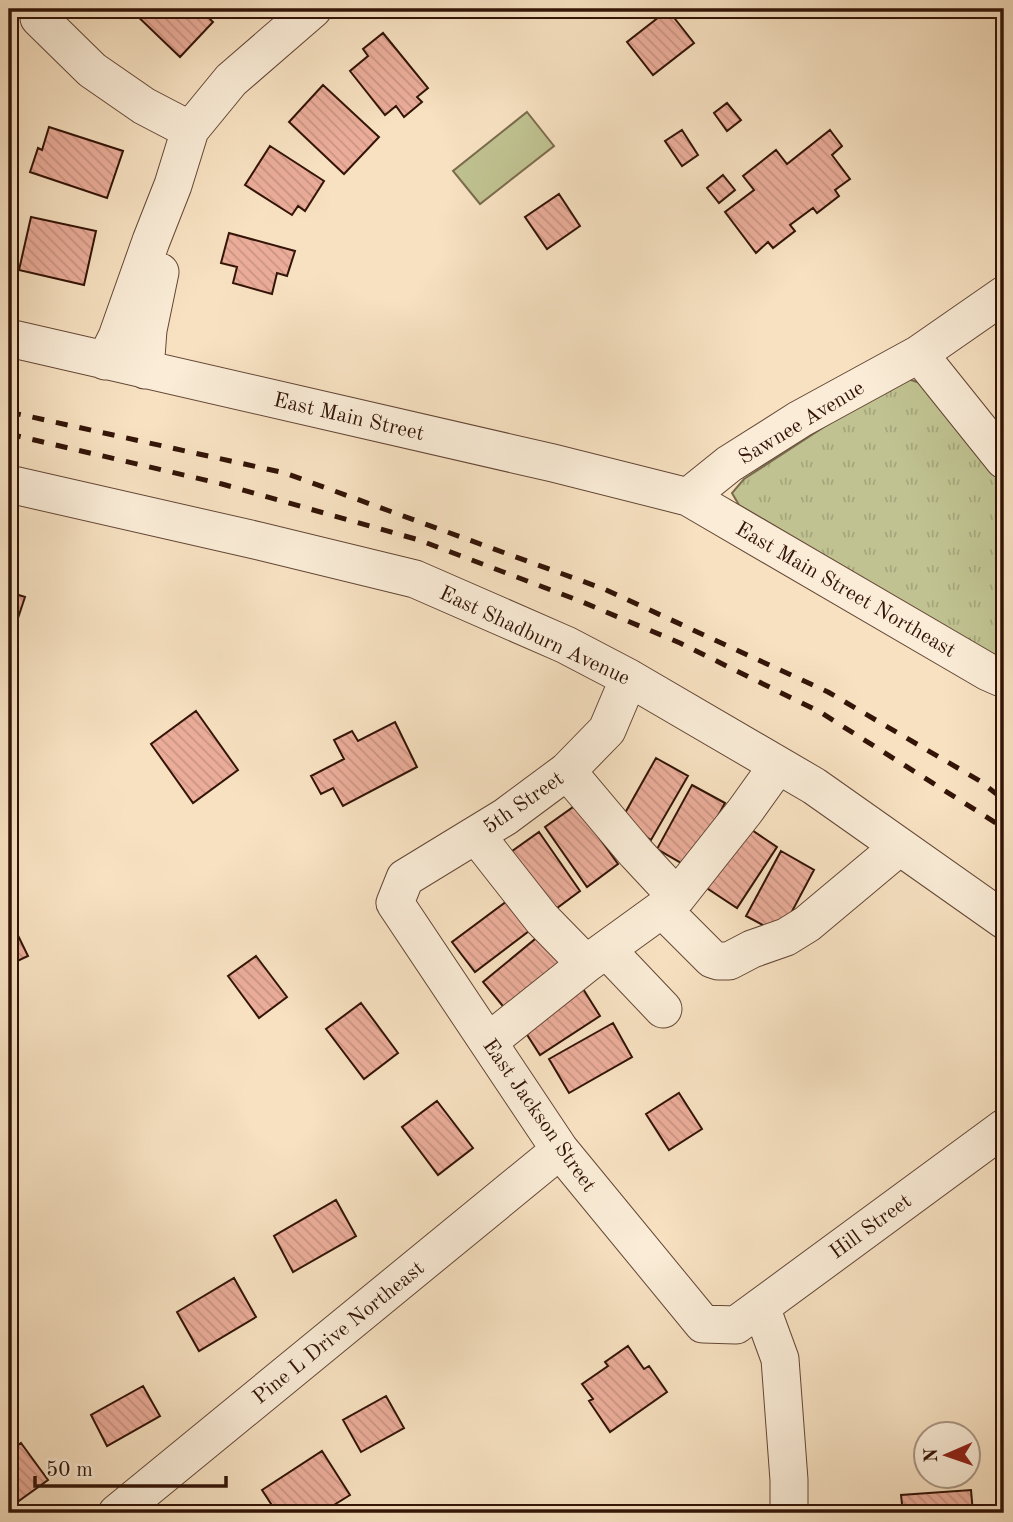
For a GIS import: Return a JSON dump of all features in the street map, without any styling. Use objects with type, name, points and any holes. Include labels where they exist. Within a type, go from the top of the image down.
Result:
[{"type":"street","points":[[105,361],[117,337],[173,185],[190,130],[231,79],[313,9]]},
{"type":"street","points":[[39,18],[92,70],[144,106],[190,130]]},
{"type":"street","points":[[145,370],[148,330],[168,234],[173,185]]},
{"type":"street","name":"Sawnee Avenue","points":[[688,497],[729,464],[800,419],[919,354],[1004,295]]},
{"type":"street","name":"East Main Street","points":[[9,338],[553,463],[688,497]]},
{"type":"street","points":[[919,354],[1004,460]]},
{"type":"street","name":"East Shadburn Avenue","points":[[9,484],[415,579],[566,645],[629,678],[814,786],[1004,920]]},
{"type":"street","name":"East Main Street Northeast","points":[[688,497],[1004,679]]},
{"type":"street","name":"5th Street","points":[[395,903],[405,878],[505,817],[567,771],[607,730],[629,678]]},
{"type":"street","points":[[488,1042],[669,903],[746,811],[778,765]]},
{"type":"street","points":[[567,771],[636,853],[669,903],[712,959],[718,961],[729,961],[752,949],[786,937],[807,924],[900,846]]},
{"type":"street","points":[[476,835],[542,919],[663,1009]]},
{"type":"street","name":"East Jackson Street","points":[[395,903],[560,1150],[703,1324],[748,1316]]},
{"type":"street","name":"Hill Street","points":[[748,1316],[1004,1128]]},
{"type":"street","name":"Pine L Drive Northeast","points":[[117,1513],[560,1150]]},
{"type":"street","points":[[748,1316],[780,1359],[789,1513]]},
{"type":"green space","points":[[527,112],[554,146],[480,204],[453,171]]},
{"type":"green space","points":[[896,380],[911,380],[933,387],[1004,476],[1004,663],[739,505],[732,493],[744,479]]},
{"type":"building","points":[[130,9],[200,9],[213,22],[180,57]]},
{"type":"building","points":[[668,10],[694,43],[653,75],[627,42]]},
{"type":"building","points":[[383,33],[428,88],[417,97],[422,102],[404,117],[396,106],[385,115],[350,71],[368,56],[363,49]]},
{"type":"building","points":[[323,85],[379,137],[344,174],[289,122]]},
{"type":"building","points":[[727,103],[741,120],[727,131],[714,113]]},
{"type":"building","points":[[49,127],[123,151],[107,198],[30,172],[38,148],[42,150]]},
{"type":"building","points":[[682,130],[698,155],[682,166],[665,141]]},
{"type":"building","points":[[830,130],[842,146],[832,155],[850,179],[835,190],[839,196],[817,213],[813,208],[790,225],[795,231],[773,248],[768,242],[756,253],[725,212],[754,190],[743,176],[776,150],[787,164]]},
{"type":"building","points":[[270,146],[324,181],[305,211],[298,206],[292,215],[245,185]]},
{"type":"building","points":[[723,175],[735,190],[719,203],[707,188]]},
{"type":"building","points":[[559,194],[580,226],[547,249],[525,217]]},
{"type":"building","points":[[31,217],[96,231],[84,285],[19,270]]},
{"type":"building","points":[[229,233],[295,251],[287,276],[277,273],[272,294],[233,283],[237,267],[221,263]]},
{"type":"building","points":[[9,592],[25,597],[13,633],[9,631]]},
{"type":"building","points":[[196,711],[238,770],[193,803],[151,744]]},
{"type":"building","points":[[395,722],[417,767],[343,806],[333,788],[321,794],[311,776],[344,759],[334,740],[352,731],[358,741]]},
{"type":"building","points":[[656,758],[688,776],[651,840],[620,822]]},
{"type":"building","points":[[692,785],[725,803],[690,868],[657,849]]},
{"type":"building","points":[[576,805],[618,864],[587,887],[545,827]]},
{"type":"building","points":[[746,826],[777,847],[737,908],[705,887]]},
{"type":"building","points":[[539,832],[580,891],[549,914],[508,854]]},
{"type":"building","points":[[781,851],[814,870],[780,934],[746,916]]},
{"type":"building","points":[[511,898],[533,928],[475,972],[452,942]]},
{"type":"building","points":[[9,917],[28,956],[9,965]]},
{"type":"building","points":[[540,935],[564,964],[507,1011],[483,982]]},
{"type":"building","points":[[256,956],[287,997],[259,1018],[228,976]]},
{"type":"building","points":[[580,984],[600,1016],[540,1055],[519,1022]]},
{"type":"building","points":[[361,1003],[398,1053],[364,1079],[326,1029]]},
{"type":"building","points":[[613,1023],[632,1057],[569,1093],[549,1059]]},
{"type":"building","points":[[679,1093],[702,1129],[669,1150],[646,1114]]},
{"type":"building","points":[[437,1101],[473,1148],[438,1175],[402,1127]]},
{"type":"building","points":[[336,1200],[356,1236],[293,1272],[274,1236]]},
{"type":"building","points":[[234,1278],[256,1317],[199,1351],[177,1312]]},
{"type":"building","points":[[628,1346],[644,1369],[649,1366],[667,1392],[610,1432],[589,1401],[593,1399],[582,1384],[608,1366],[605,1362]]},
{"type":"building","points":[[143,1386],[160,1416],[107,1446],[91,1415]]},
{"type":"building","points":[[386,1396],[404,1428],[361,1452],[343,1420]]},
{"type":"building","points":[[21,1443],[48,1480],[9,1508],[9,1452]]},
{"type":"building","points":[[322,1451],[350,1495],[321,1513],[277,1513],[262,1490]]},
{"type":"building","points":[[971,1490],[973,1513],[903,1513],[901,1495]]},
{"type":"railway","points":[[9,412],[285,473],[604,589],[828,692],[980,781],[1004,800]]},
{"type":"railway","points":[[9,434],[222,484],[419,540],[580,601],[680,643],[820,712],[1004,828]]}]
